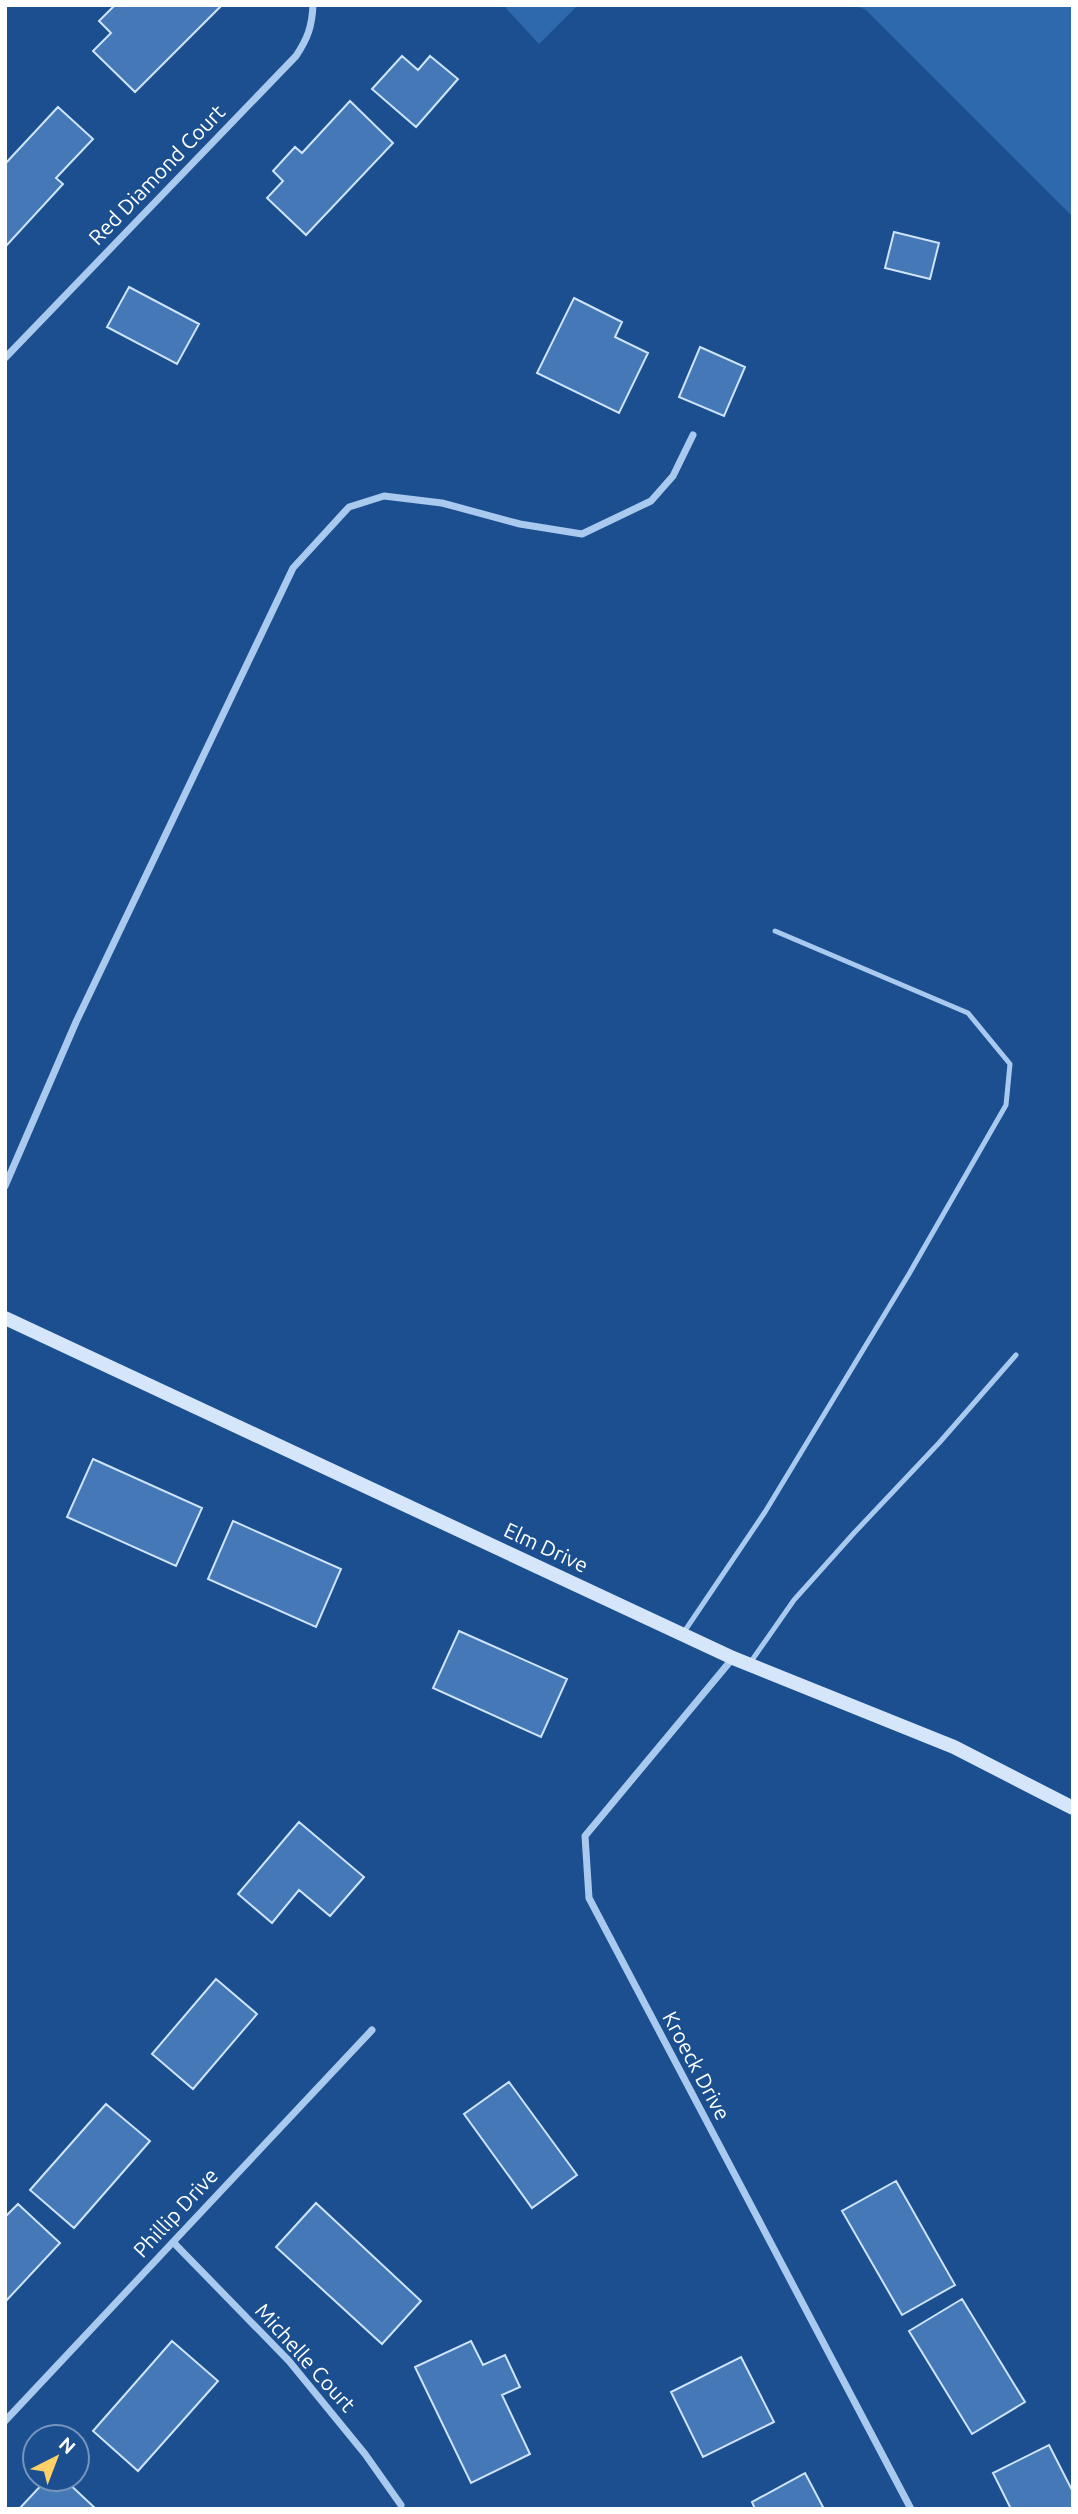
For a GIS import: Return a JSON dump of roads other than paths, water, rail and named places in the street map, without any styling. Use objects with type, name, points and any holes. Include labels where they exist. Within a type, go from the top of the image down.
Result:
[{"type":"street","name":"Red Diamond Court","points":[[5,358],[296,55],[307,40],[312,26],[313,5]]},
{"type":"street","points":[[5,1186],[76,1022],[293,568],[349,507],[384,496],[442,503],[520,524],[582,534],[651,501],[673,477],[693,435]]},
{"type":"street","name":"Elm Drive","points":[[5,1318],[748,1665],[954,1748],[1073,1808]]},
{"type":"street","name":"Kroeck Drive","points":[[733,1658],[584,1836],[589,1898],[911,2509]]},
{"type":"street","name":"Phillip Drive","points":[[5,2421],[372,2029]]},
{"type":"street","name":"Michelle Court","points":[[173,2242],[289,2361],[365,2454],[401,2505]]},
{"type":"lane","points":[[683,1635],[765,1512],[909,1274],[1006,1105],[1010,1065],[968,1013],[775,931]]},
{"type":"lane","points":[[748,1665],[794,1600],[1016,1355]]}]
